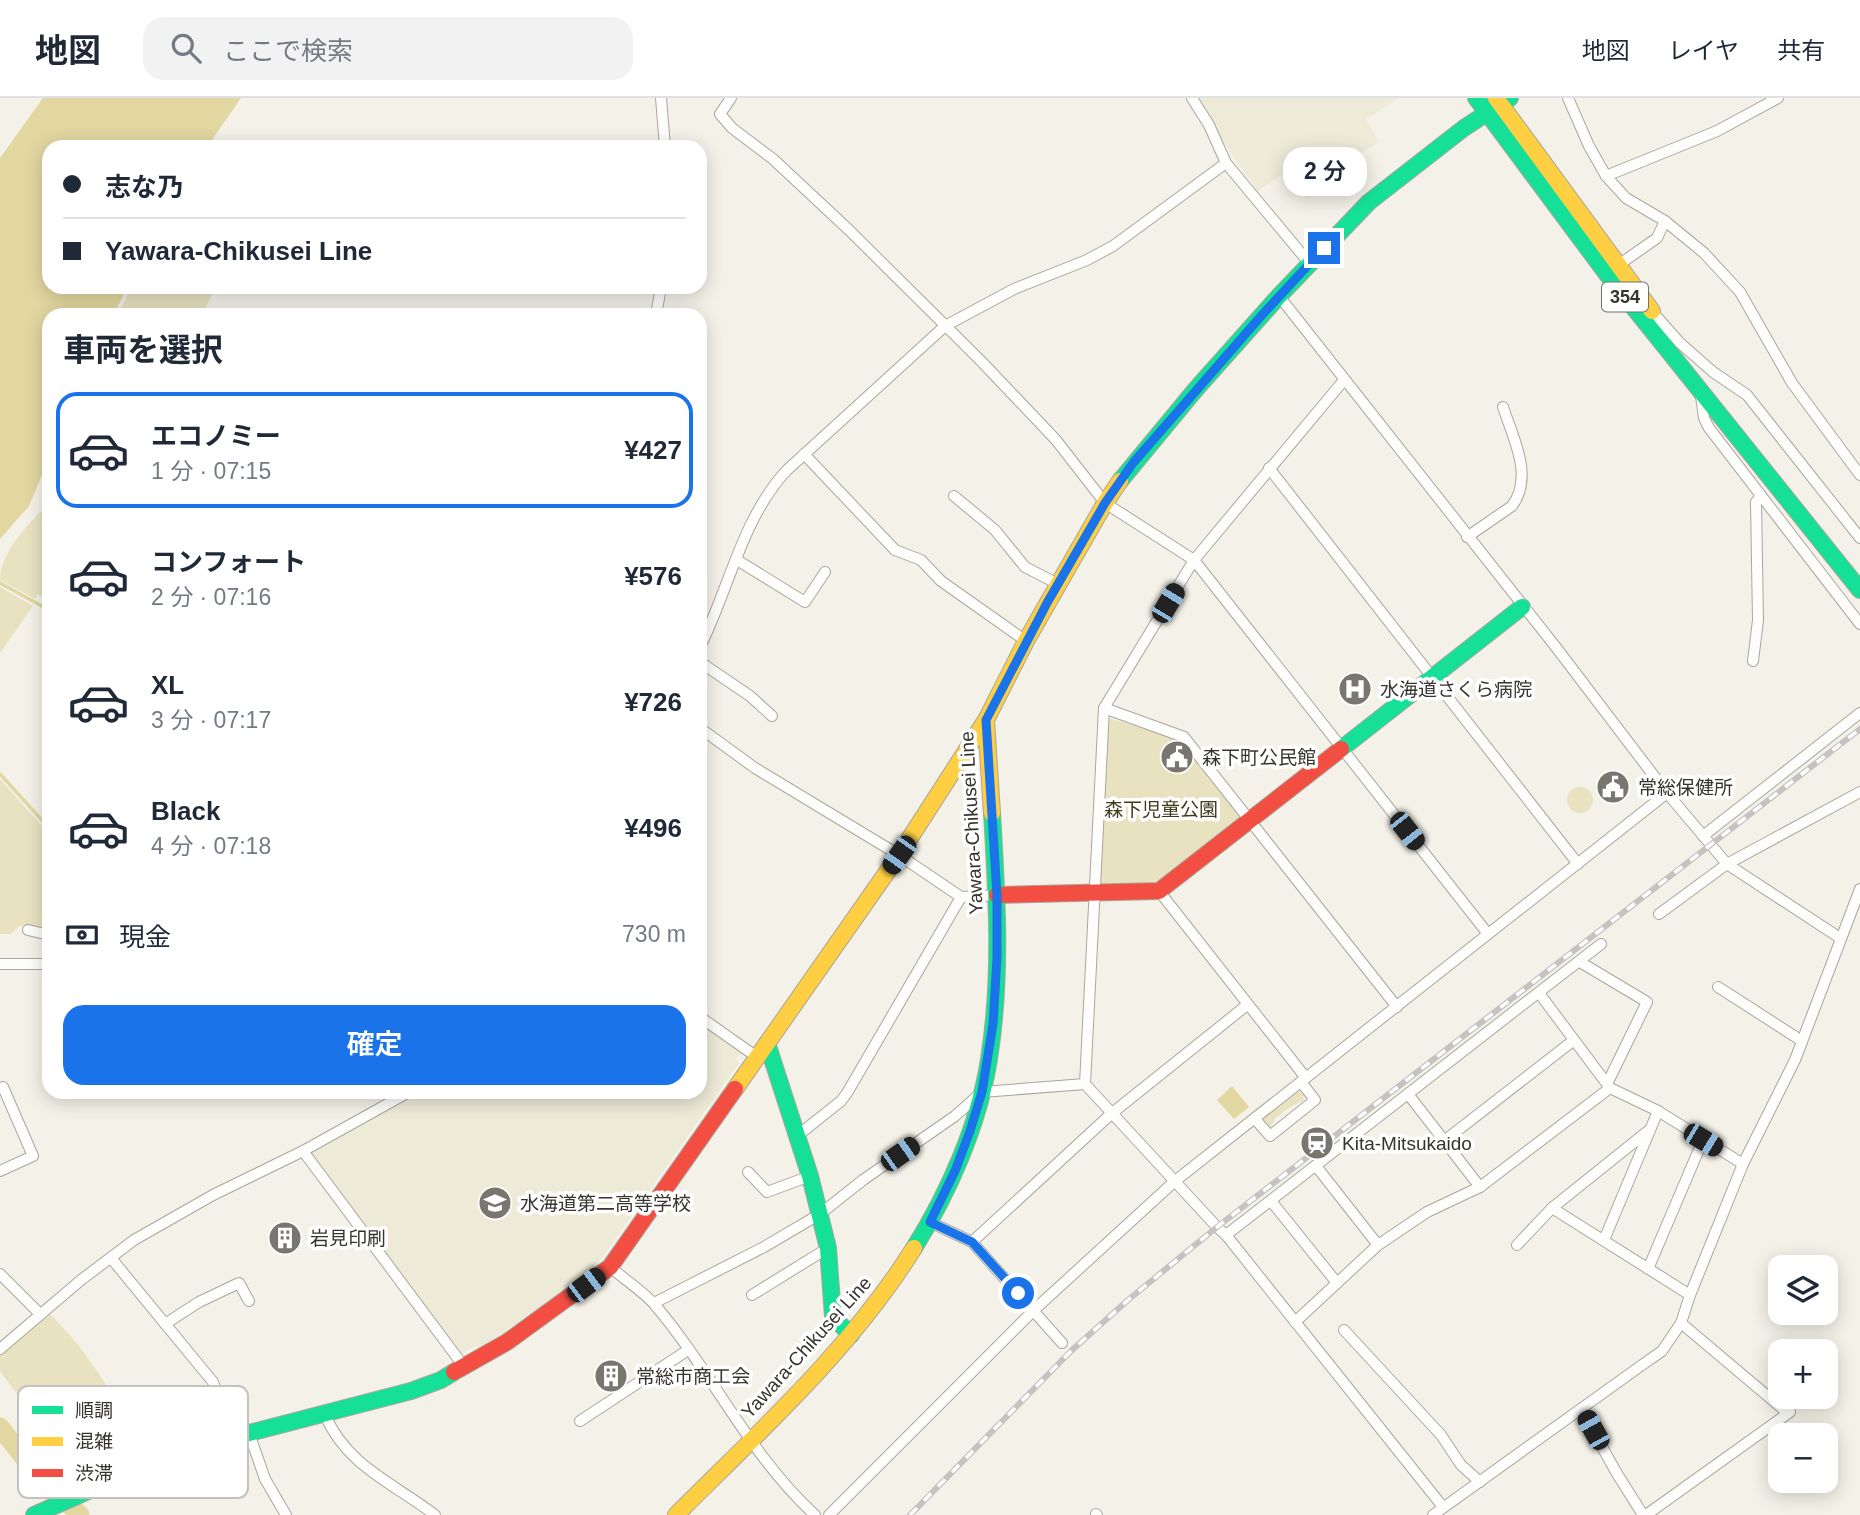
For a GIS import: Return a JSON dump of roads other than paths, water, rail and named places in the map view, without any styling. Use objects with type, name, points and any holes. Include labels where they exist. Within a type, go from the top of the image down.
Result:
[{"type":"main road","name":"354","points":[[1476,98],[1486,114],[1613,268],[1658,318],[1718,411]]},
{"type":"main road","name":"354","points":[[1502,100],[1613,268],[1700,388],[1860,590]]},
{"type":"main road","name":"Yawara-Chikusei Line","points":[[676,1515],[851,1335],[893,1281],[930,1222],[955,1171],[982,1092],[989,1059],[996,991],[997,895],[986,720],[1026,640],[1105,503],[1142,453],[1310,264],[1378,195],[1502,100]]},
{"type":"main road","points":[[997,895],[1159,891],[1522,607]]},
{"type":"main road","points":[[249,1433],[411,1391],[465,1368],[527,1329],[610,1267],[899,855],[986,720]]},
{"type":"main road","points":[[767,1043],[820,1214],[828,1248],[833,1317],[851,1335]]},
{"type":"main road","points":[[38,1513],[72,1498]]},
{"type":"street","points":[[662,98],[665,140]]},
{"type":"street","points":[[731,98],[720,114],[732,128],[773,159],[849,230],[1034,415],[1105,503],[1194,560],[1488,934]]},
{"type":"street","points":[[1192,98],[1209,125],[1226,163],[1310,264]]},
{"type":"street","points":[[1569,98],[1589,146],[1606,176],[1626,198],[1665,221],[1704,253],[1740,292],[1792,383],[1860,475]]},
{"type":"street","points":[[1606,176],[1717,131],[1778,98]]},
{"type":"street","points":[[707,633],[757,511],[770,488],[945,326],[1014,289],[1087,260],[1112,246],[1226,163]]},
{"type":"street","points":[[1613,268],[1657,238],[1665,221]]},
{"type":"street","points":[[1279,296],[1667,793],[1727,864],[1840,938]]},
{"type":"street","points":[[1658,318],[1696,357],[1747,395],[1860,538]]},
{"type":"street","points":[[1344,380],[1194,560],[1104,708],[1084,1084],[1226,1235],[1443,1507]]},
{"type":"street","points":[[1700,388],[1704,418],[1709,428],[1860,624]]},
{"type":"street","points":[[1466,537],[1517,500],[1523,471],[1503,407]]},
{"type":"street","points":[[804,454],[895,550],[921,560],[941,581],[1026,640]]},
{"type":"street","points":[[1269,468],[1578,864]]},
{"type":"street","points":[[954,496],[995,530],[1025,567],[1058,584]]},
{"type":"street","points":[[1753,661],[1758,620],[1756,502],[1760,496]]},
{"type":"street","points":[[737,560],[805,602],[825,572]]},
{"type":"street","points":[[707,667],[750,696],[772,716]]},
{"type":"street","points":[[1104,708],[1184,737],[1397,1007]]},
{"type":"street","points":[[1703,836],[1860,713]]},
{"type":"street","points":[[707,733],[755,768],[899,855],[961,897],[997,895]]},
{"type":"street","points":[[1659,914],[1727,864],[1860,792]]},
{"type":"street","points":[[830,1515],[1034,1310],[1175,1181],[1667,793]]},
{"type":"street","points":[[1433,1515],[1662,1350],[1681,1323],[1743,1164],[1821,996],[1860,889]]},
{"type":"street","points":[[1159,891],[1304,1080],[1315,1100],[1270,1136],[1255,1119]]},
{"type":"street","points":[[797,1136],[841,1101],[847,1093],[961,897]]},
{"type":"street","points":[[27,930],[42,933]]},
{"type":"street","points":[[1226,1235],[1601,944]]},
{"type":"street","points":[[1295,1322],[1378,1245],[1427,1212],[1480,1187],[1609,1085],[1647,1002],[1580,962]]},
{"type":"street","points":[[0,964],[42,964]]},
{"type":"street","points":[[1718,987],[1802,1041]]},
{"type":"street","points":[[1539,993],[1609,1085],[1658,1111],[1743,1164]]},
{"type":"street","points":[[972,1242],[1111,1114],[1247,1005]]},
{"type":"street","points":[[707,1022],[757,1058]]},
{"type":"street","points":[[1444,1140],[1574,1040]]},
{"type":"street","points":[[654,1303],[764,1247],[820,1214],[863,1180],[955,1116],[982,1092],[1084,1084]]},
{"type":"street","points":[[0,1171],[33,1156],[3,1087]]},
{"type":"street","points":[[1408,1094],[1480,1187]]},
{"type":"street","points":[[0,1349],[134,1240],[213,1195],[303,1152],[389,1099]]},
{"type":"street","points":[[1604,1240],[1658,1111]]},
{"type":"street","points":[[1517,1245],[1552,1208],[1648,1132]]},
{"type":"street","points":[[1648,1269],[1703,1140]]},
{"type":"street","points":[[303,1152],[465,1368]]},
{"type":"street","points":[[1316,1166],[1378,1245]]},
{"type":"street","points":[[748,1172],[766,1192],[810,1176]]},
{"type":"street","points":[[1271,1201],[1337,1283]]},
{"type":"street","points":[[1552,1208],[1690,1295]]},
{"type":"street","points":[[930,1222],[972,1242],[1062,1343]]},
{"type":"street","points":[[752,1296],[828,1248]]},
{"type":"street","points":[[111,1258],[214,1386]]},
{"type":"street","points":[[610,1267],[654,1303],[750,1440],[815,1515]]},
{"type":"street","points":[[0,1274],[40,1314]]},
{"type":"street","points":[[165,1324],[199,1302],[239,1283],[249,1301]]},
{"type":"street","points":[[1581,1409],[1645,1515],[1790,1412],[1783,1409],[1681,1323]]},
{"type":"street","points":[[1344,1331],[1441,1435],[1461,1465],[1479,1482]]},
{"type":"street","points":[[580,1420],[688,1350]]},
{"type":"street","points":[[325,1415],[331,1431],[342,1447],[367,1470],[435,1515]]},
{"type":"street","points":[[249,1433],[265,1479],[286,1515]]},
{"type":"waterway","points":[[0,583],[42,606]]},
{"type":"waterway","points":[[0,774],[42,820]]},
{"type":"waterway","points":[[0,1427],[18,1450]]},
{"type":"waterway","points":[[62,1498],[80,1515]]},
{"type":"railway","points":[[910,1515],[1071,1351],[1128,1300],[1217,1227],[1860,729]]},
{"type":"place","name":"水海道さくら病院","points":[[1355,689]]},
{"type":"place","name":"森下町公民館","points":[[1177,757]]},
{"type":"place","name":"常総保健所","points":[[1613,787]]},
{"type":"place","name":"Kita-Mitsukaido","points":[[1317,1143]]},
{"type":"place","name":"水海道第二高等学校","points":[[495,1203]]},
{"type":"place","name":"岩見印刷","points":[[285,1238]]},
{"type":"place","name":"常総市商工会","points":[[611,1376]]},
{"type":"park label","name":"森下児童公園","points":[[1161,809]]}]
